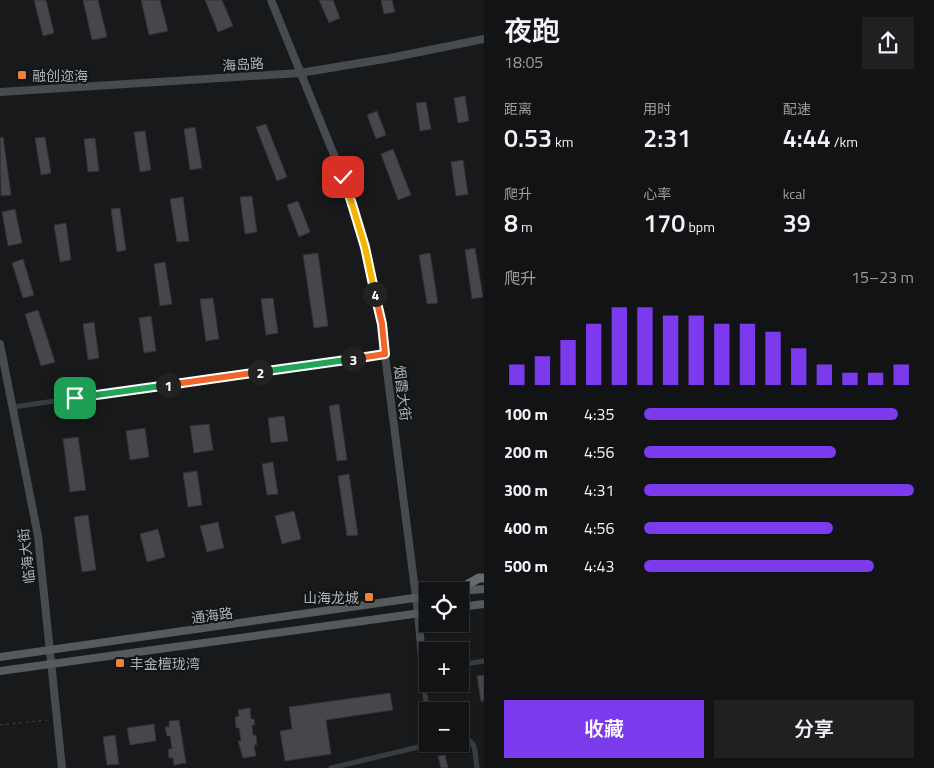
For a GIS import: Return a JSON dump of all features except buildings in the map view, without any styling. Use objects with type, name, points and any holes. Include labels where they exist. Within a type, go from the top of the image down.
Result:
[{"type":"highway","points":[[469,584],[479,578],[484,578]]},
{"type":"main road","points":[[469,591],[484,590]]},
{"type":"main road","name":"通海路","points":[[0,657],[419,598]]},
{"type":"main road","points":[[469,606],[484,604]]},
{"type":"main road","name":"通海路","points":[[0,671],[418,613]]},
{"type":"street","name":"烟霞大街","points":[[271,0],[343,177],[365,247],[382,324],[421,642]]},
{"type":"street","name":"海岛路","points":[[0,92],[300,73],[390,58],[484,39]]},
{"type":"street","name":"临海大街","points":[[0,344],[38,536],[62,768]]},
{"type":"street","points":[[13,407],[385,354]]},
{"type":"street","points":[[469,664],[484,662]]},
{"type":"street","points":[[469,739],[473,744],[477,768]]},
{"type":"street","points":[[331,768],[419,747]]},
{"type":"path","points":[[0,725],[47,720]]},
{"type":"place","name":"融创迩海","points":[[22,75]]},
{"type":"place","name":"山海龙城","points":[[369,597]]},
{"type":"place","name":"丰金檀珑湾","points":[[120,663]]},
{"type":"route","points":[[75,398],[385,354],[382,324],[365,247],[343,177]]}]
